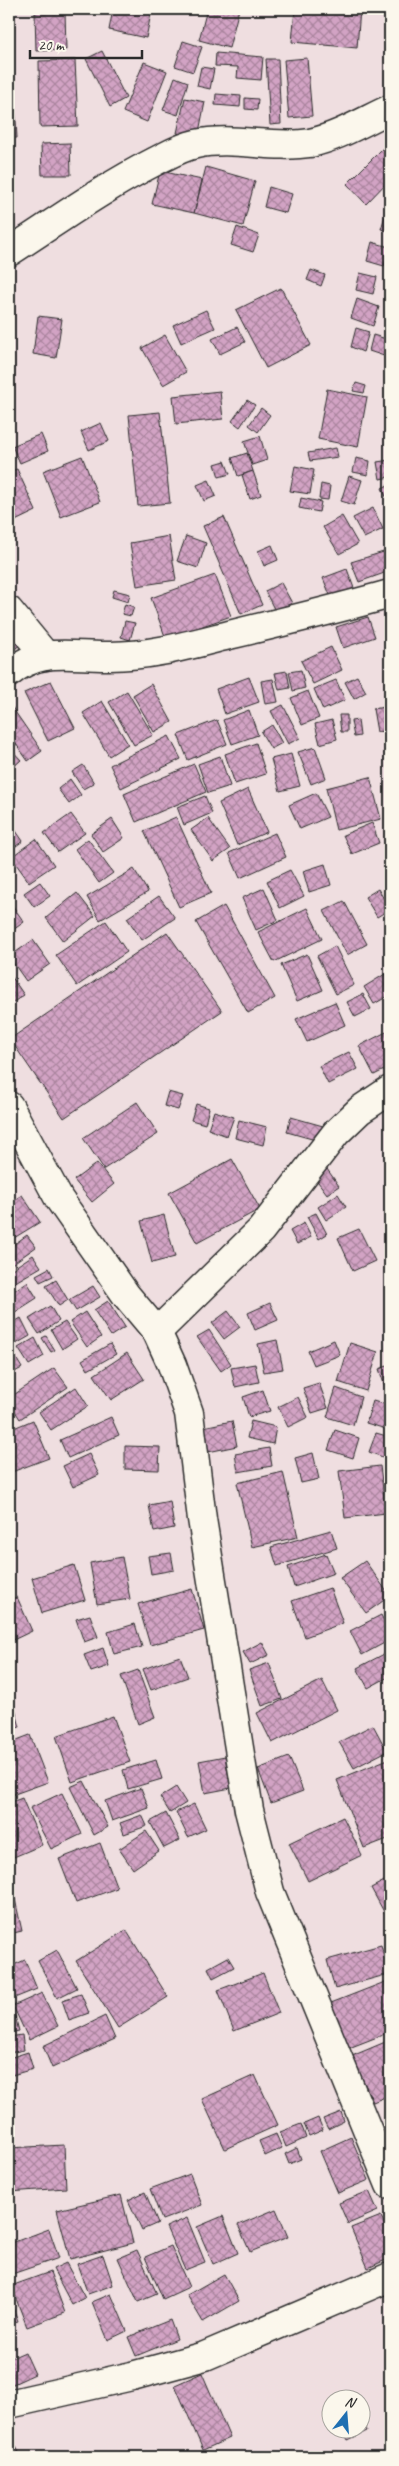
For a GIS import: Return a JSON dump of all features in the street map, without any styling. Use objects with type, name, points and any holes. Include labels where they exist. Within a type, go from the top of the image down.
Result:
[{"type":"street","points":[[9,252],[115,182],[180,148],[196,144],[229,142],[279,145],[309,143],[334,136],[390,109]]},
{"type":"street","points":[[9,673],[32,658],[46,656],[152,654],[317,614],[390,594]]},
{"type":"street","points":[[9,611],[46,656]]},
{"type":"street","points":[[157,1332],[261,1230],[336,1132],[360,1110],[390,1090]]},
{"type":"street","points":[[9,1106],[59,1199],[126,1295],[157,1332],[172,1365],[189,1413],[202,1519],[249,1810],[270,1892],[390,2185]]},
{"type":"street","points":[[9,2404],[132,2376],[206,2356],[390,2277]]},
{"type":"building","points":[[113,9],[152,9],[146,38],[109,30]]},
{"type":"building","points":[[207,9],[239,9],[229,48],[199,40]]},
{"type":"building","points":[[295,9],[360,9],[357,48],[292,42]]},
{"type":"building","points":[[65,11],[66,50],[36,51],[35,12]]},
{"type":"building","points":[[183,41],[202,47],[193,72],[175,66]]},
{"type":"building","points":[[102,51],[126,98],[110,107],[86,59]]},
{"type":"building","points":[[216,53],[263,57],[261,80],[237,78],[238,67],[215,66]]},
{"type":"building","points":[[307,58],[312,116],[289,118],[284,60]]},
{"type":"building","points":[[266,59],[278,59],[281,124],[270,125]]},
{"type":"building","points":[[75,60],[78,126],[40,127],[39,61]]},
{"type":"building","points":[[144,62],[167,71],[147,122],[123,112]]},
{"type":"building","points":[[201,67],[214,69],[210,89],[197,86]]},
{"type":"building","points":[[175,77],[188,82],[178,115],[163,110]]},
{"type":"building","points":[[9,88],[14,88],[17,138],[9,138]]},
{"type":"building","points":[[216,94],[241,96],[240,107],[215,105]]},
{"type":"building","points":[[185,98],[205,102],[198,137],[177,133]]},
{"type":"building","points":[[245,98],[258,99],[257,110],[245,109]]},
{"type":"building","points":[[70,143],[71,175],[42,175],[41,144]]},
{"type":"building","points":[[386,145],[390,149],[390,179],[366,204],[347,184]]},
{"type":"building","points":[[206,167],[255,181],[243,226],[194,213]]},
{"type":"building","points":[[160,171],[202,180],[194,213],[152,204]]},
{"type":"building","points":[[269,187],[292,194],[286,213],[264,207]]},
{"type":"building","points":[[390,200],[390,232],[381,229]]},
{"type":"building","points":[[237,227],[259,235],[253,252],[231,245]]},
{"type":"building","points":[[372,242],[389,247],[384,266],[367,261]]},
{"type":"building","points":[[311,270],[325,275],[321,286],[307,280]]},
{"type":"building","points":[[360,273],[377,277],[373,294],[356,290]]},
{"type":"building","points":[[281,288],[311,345],[266,368],[236,310]]},
{"type":"building","points":[[357,299],[379,307],[373,326],[351,318]]},
{"type":"building","points":[[206,310],[215,328],[181,343],[173,325]]},
{"type":"building","points":[[38,316],[62,319],[56,358],[33,354]]},
{"type":"building","points":[[237,327],[245,342],[220,354],[212,339]]},
{"type":"building","points":[[356,328],[369,332],[363,352],[351,347]]},
{"type":"building","points":[[165,335],[186,372],[163,385],[142,348]]},
{"type":"building","points":[[373,335],[390,340],[390,358],[369,351]]},
{"type":"building","points":[[356,383],[366,386],[364,393],[353,391]]},
{"type":"building","points":[[327,389],[367,397],[358,447],[318,439]]},
{"type":"building","points":[[220,391],[223,419],[176,424],[173,396]]},
{"type":"building","points":[[247,400],[255,405],[240,427],[232,421]]},
{"type":"building","points":[[261,408],[270,415],[258,432],[249,425]]},
{"type":"building","points":[[160,412],[170,503],[138,506],[129,415]]},
{"type":"building","points":[[101,423],[109,441],[89,450],[81,432]]},
{"type":"building","points":[[41,434],[48,451],[20,463],[12,446]]},
{"type":"building","points":[[260,436],[267,460],[252,465],[244,441]]},
{"type":"building","points":[[336,448],[338,457],[310,461],[308,453]]},
{"type":"building","points":[[247,453],[253,471],[238,476],[232,458]]},
{"type":"building","points":[[82,456],[100,502],[61,517],[43,471]]},
{"type":"building","points":[[356,458],[370,461],[368,475],[353,472]]},
{"type":"building","points":[[390,460],[390,477],[380,479],[377,462]]},
{"type":"building","points":[[225,461],[230,474],[219,477],[215,464]]},
{"type":"building","points":[[295,466],[314,470],[310,494],[290,491]]},
{"type":"building","points":[[17,469],[36,511],[9,524],[9,472]]},
{"type":"building","points":[[253,471],[261,495],[250,499],[242,475]]},
{"type":"building","points":[[349,476],[362,480],[354,505],[341,501]]},
{"type":"building","points":[[209,480],[216,496],[204,501],[197,485]]},
{"type":"building","points":[[321,484],[330,486],[328,500],[319,499]]},
{"type":"building","points":[[390,484],[390,505],[382,488]]},
{"type":"building","points":[[301,498],[321,502],[319,512],[299,508]]},
{"type":"building","points":[[373,508],[383,529],[364,538],[353,518]]},
{"type":"building","points":[[342,516],[358,544],[339,554],[323,527]]},
{"type":"building","points":[[224,517],[262,605],[241,614],[203,526]]},
{"type":"building","points":[[169,536],[176,580],[137,586],[130,543]]},
{"type":"building","points":[[186,536],[206,543],[198,568],[177,561]]},
{"type":"building","points":[[272,545],[278,560],[264,566],[258,551]]},
{"type":"building","points":[[390,550],[390,571],[359,582],[351,562]]},
{"type":"building","points":[[347,569],[355,591],[332,600],[323,578]]},
{"type":"building","points":[[215,575],[231,616],[166,639],[151,598]]},
{"type":"building","points":[[281,583],[292,603],[275,611],[265,591]]},
{"type":"building","points":[[114,590],[130,594],[128,602],[112,597]]},
{"type":"building","points":[[125,604],[134,607],[131,616],[122,614]]},
{"type":"building","points":[[368,617],[375,637],[343,648],[336,627]]},
{"type":"building","points":[[125,621],[135,623],[130,640],[121,637]]},
{"type":"building","points":[[11,633],[20,645],[9,653],[9,634]]},
{"type":"building","points":[[331,647],[342,670],[313,684],[301,661]]},
{"type":"building","points":[[301,670],[305,688],[293,691],[289,672]]},
{"type":"building","points":[[287,671],[290,688],[279,690],[275,673]]},
{"type":"building","points":[[357,676],[366,692],[354,699],[345,682]]},
{"type":"building","points":[[249,677],[259,702],[225,714],[216,689]]},
{"type":"building","points":[[273,679],[278,702],[265,704],[261,681]]},
{"type":"building","points":[[336,680],[345,700],[323,710],[314,689]]},
{"type":"building","points":[[51,681],[75,728],[48,741],[24,693]]},
{"type":"building","points":[[151,684],[172,722],[154,732],[133,695]]},
{"type":"building","points":[[127,691],[153,735],[134,745],[109,702]]},
{"type":"building","points":[[308,691],[319,718],[302,725],[291,698]]},
{"type":"building","points":[[102,701],[128,744],[109,756],[83,713]]},
{"type":"building","points":[[9,703],[42,751],[28,761],[9,734]]},
{"type":"building","points":[[283,705],[300,738],[288,744],[271,711]]},
{"type":"building","points":[[390,706],[390,730],[377,732],[373,709]]},
{"type":"building","points":[[249,710],[258,735],[232,744],[223,720]]},
{"type":"building","points":[[339,715],[347,715],[347,732],[341,732]]},
{"type":"building","points":[[217,720],[227,744],[188,760],[178,735]]},
{"type":"building","points":[[332,720],[337,739],[320,744],[315,724]]},
{"type":"building","points":[[358,720],[360,736],[354,737],[351,721]]},
{"type":"building","points":[[272,725],[282,743],[271,749],[261,732]]},
{"type":"building","points":[[169,736],[181,759],[121,788],[110,765]]},
{"type":"building","points":[[256,743],[266,774],[235,784],[225,754]]},
{"type":"building","points":[[9,747],[21,760],[9,771]]},
{"type":"building","points":[[315,747],[326,778],[311,784],[298,752]]},
{"type":"building","points":[[291,754],[300,786],[280,791],[271,759]]},
{"type":"building","points":[[220,756],[230,786],[208,793],[198,764]]},
{"type":"building","points":[[194,764],[206,792],[136,822],[124,794]]},
{"type":"building","points":[[83,765],[94,783],[83,789],[72,772]]},
{"type":"building","points":[[370,777],[381,819],[336,830],[326,788]]},
{"type":"building","points":[[70,779],[81,795],[69,804],[58,789]]},
{"type":"building","points":[[248,789],[267,832],[237,845],[219,803]]},
{"type":"building","points":[[316,793],[328,817],[300,829],[289,805]]},
{"type":"building","points":[[205,796],[212,813],[184,825],[177,807]]},
{"type":"building","points":[[71,814],[85,833],[58,852],[44,833]]},
{"type":"building","points":[[176,817],[211,893],[179,907],[144,831]]},
{"type":"building","points":[[208,818],[230,849],[213,861],[191,830]]},
{"type":"building","points":[[112,819],[124,838],[103,852],[91,834]]},
{"type":"building","points":[[9,821],[23,841],[9,851]]},
{"type":"building","points":[[372,823],[379,843],[352,854],[343,835]]},
{"type":"building","points":[[275,833],[286,857],[240,878],[229,853]]},
{"type":"building","points":[[36,839],[54,865],[29,882],[11,857]]},
{"type":"building","points":[[88,839],[113,873],[99,883],[75,849]]},
{"type":"building","points":[[325,864],[331,885],[309,892],[303,871]]},
{"type":"building","points":[[134,869],[148,892],[100,920],[87,897]]},
{"type":"building","points":[[290,870],[304,896],[280,908],[267,881]]},
{"type":"building","points":[[40,882],[50,896],[34,907],[24,893]]},
{"type":"building","points":[[264,888],[278,920],[256,930],[242,898]]},
{"type":"building","points":[[378,889],[390,909],[377,917],[365,897]]},
{"type":"building","points":[[77,893],[95,916],[63,941],[46,918]]},
{"type":"building","points":[[159,896],[175,918],[142,940],[127,918]]},
{"type":"building","points":[[344,901],[367,944],[347,955],[324,911]]},
{"type":"building","points":[[12,905],[24,922],[9,933],[9,907]]},
{"type":"building","points":[[224,906],[275,998],[248,1013],[196,922]]},
{"type":"building","points":[[307,908],[322,939],[274,962],[258,932]]},
{"type":"building","points":[[106,921],[127,952],[77,986],[56,955]]},
{"type":"building","points":[[167,932],[222,1011],[64,1118],[10,1039]]},
{"type":"building","points":[[33,940],[50,964],[26,981],[9,957]]},
{"type":"building","points":[[335,946],[354,985],[336,994],[317,956]]},
{"type":"building","points":[[307,954],[323,990],[297,1001],[281,965]]},
{"type":"building","points":[[390,971],[390,995],[374,1004],[364,987]]},
{"type":"building","points":[[9,973],[24,995],[9,1005]]},
{"type":"building","points":[[363,994],[371,1009],[355,1017],[347,1002]]},
{"type":"building","points":[[335,1002],[345,1025],[307,1042],[296,1019]]},
{"type":"building","points":[[390,1030],[390,1067],[374,1075],[359,1046]]},
{"type":"building","points":[[349,1052],[358,1069],[328,1084],[319,1066]]},
{"type":"building","points":[[168,1092],[183,1096],[178,1110],[164,1106]]},
{"type":"building","points":[[137,1102],[158,1134],[104,1169],[83,1138]]},
{"type":"building","points":[[196,1104],[209,1108],[205,1124],[191,1120]]},
{"type":"building","points":[[214,1111],[234,1117],[227,1136],[208,1129]]},
{"type":"building","points":[[291,1117],[323,1126],[319,1141],[287,1132]]},
{"type":"building","points":[[239,1120],[267,1127],[263,1145],[235,1138]]},
{"type":"building","points":[[232,1159],[260,1209],[197,1243],[169,1193]]},
{"type":"building","points":[[97,1163],[114,1184],[92,1202],[74,1180]]},
{"type":"building","points":[[327,1169],[339,1186],[327,1194],[315,1178]]},
{"type":"building","points":[[338,1194],[346,1207],[326,1220],[318,1207]]},
{"type":"building","points":[[22,1195],[40,1222],[9,1241],[9,1203]]},
{"type":"building","points":[[316,1213],[327,1234],[319,1239],[307,1217]]},
{"type":"building","points":[[164,1215],[175,1257],[152,1263],[141,1221]]},
{"type":"building","points":[[304,1223],[311,1237],[297,1244],[290,1231]]},
{"type":"building","points":[[359,1229],[375,1261],[353,1271],[338,1238]]},
{"type":"building","points":[[27,1235],[36,1247],[9,1266],[9,1248]]},
{"type":"building","points":[[33,1255],[41,1267],[12,1284],[9,1279],[9,1271]]},
{"type":"building","points":[[49,1268],[53,1276],[40,1282],[36,1275]]},
{"type":"building","points":[[56,1280],[68,1300],[59,1306],[46,1286]]},
{"type":"building","points":[[27,1282],[37,1298],[9,1316],[9,1294]]},
{"type":"building","points":[[93,1286],[100,1297],[76,1311],[69,1300]]},
{"type":"building","points":[[108,1301],[125,1327],[111,1336],[94,1310]]},
{"type":"building","points":[[270,1303],[278,1320],[255,1330],[248,1313]]},
{"type":"building","points":[[50,1306],[59,1321],[39,1334],[29,1319]]},
{"type":"building","points":[[228,1311],[240,1327],[224,1339],[212,1323]]},
{"type":"building","points":[[85,1312],[101,1337],[87,1347],[70,1322]]},
{"type":"building","points":[[21,1318],[30,1336],[9,1348],[9,1325]]},
{"type":"building","points":[[65,1322],[77,1339],[62,1349],[51,1330]]},
{"type":"building","points":[[209,1330],[231,1364],[221,1371],[197,1337]]},
{"type":"building","points":[[46,1336],[55,1350],[51,1352],[42,1338]]},
{"type":"building","points":[[35,1338],[44,1356],[29,1365],[18,1348]]},
{"type":"building","points":[[277,1340],[283,1369],[264,1372],[258,1344]]},
{"type":"building","points":[[334,1340],[340,1355],[314,1365],[308,1351]]},
{"type":"building","points":[[350,1343],[378,1352],[366,1391],[338,1382]]},
{"type":"building","points":[[110,1344],[116,1354],[88,1370],[82,1360]]},
{"type":"building","points":[[11,1350],[22,1368],[9,1375],[9,1351]]},
{"type":"building","points":[[127,1353],[144,1379],[111,1400],[94,1375]]},
{"type":"building","points":[[255,1364],[259,1382],[235,1387],[231,1368]]},
{"type":"building","points":[[390,1365],[390,1397],[389,1398],[379,1369]]},
{"type":"building","points":[[54,1368],[68,1387],[20,1419],[9,1402],[9,1398]]},
{"type":"building","points":[[319,1383],[328,1408],[312,1413],[303,1388]]},
{"type":"building","points":[[76,1387],[88,1406],[51,1430],[39,1412]]},
{"type":"building","points":[[336,1388],[361,1397],[353,1425],[327,1417]]},
{"type":"building","points":[[263,1390],[270,1411],[249,1417],[243,1397]]},
{"type":"building","points":[[298,1397],[308,1417],[288,1427],[278,1407]]},
{"type":"building","points":[[373,1401],[390,1406],[390,1417],[386,1429],[366,1423]]},
{"type":"building","points":[[111,1417],[119,1435],[68,1458],[60,1440]]},
{"type":"building","points":[[33,1420],[49,1458],[9,1473],[9,1430]]},
{"type":"building","points":[[232,1421],[237,1446],[208,1452],[203,1427]]},
{"type":"building","points":[[251,1421],[276,1427],[273,1444],[247,1438]]},
{"type":"building","points":[[335,1430],[359,1438],[353,1458],[328,1450]]},
{"type":"building","points":[[376,1433],[390,1437],[388,1459],[369,1452]]},
{"type":"building","points":[[125,1446],[160,1447],[159,1470],[125,1469]]},
{"type":"building","points":[[269,1448],[272,1466],[238,1472],[235,1454]]},
{"type":"building","points":[[313,1453],[319,1479],[301,1483],[295,1458]]},
{"type":"building","points":[[89,1454],[99,1475],[73,1487],[63,1466]]},
{"type":"building","points":[[380,1466],[386,1513],[345,1518],[339,1471]]},
{"type":"building","points":[[283,1472],[298,1537],[252,1547],[237,1483]]},
{"type":"building","points":[[170,1501],[174,1528],[154,1532],[149,1505]]},
{"type":"building","points":[[331,1530],[337,1548],[277,1566],[271,1547]]},
{"type":"building","points":[[171,1553],[174,1570],[151,1574],[148,1556]]},
{"type":"building","points":[[326,1554],[334,1573],[294,1587],[288,1567]]},
{"type":"building","points":[[122,1557],[130,1599],[97,1604],[90,1563]]},
{"type":"building","points":[[365,1561],[390,1596],[366,1613],[340,1578]]},
{"type":"building","points":[[74,1565],[85,1600],[42,1613],[32,1578]]},
{"type":"building","points":[[330,1588],[343,1623],[305,1637],[292,1601]]},
{"type":"building","points":[[192,1589],[204,1630],[150,1645],[138,1604]]},
{"type":"building","points":[[17,1597],[32,1631],[9,1642],[9,1600]]},
{"type":"building","points":[[90,1615],[98,1637],[84,1642],[76,1619]]},
{"type":"building","points":[[381,1615],[390,1633],[390,1640],[362,1655],[350,1631]]},
{"type":"building","points":[[135,1624],[142,1647],[114,1654],[108,1632]]},
{"type":"building","points":[[262,1642],[269,1655],[250,1664],[243,1652]]},
{"type":"building","points":[[103,1648],[109,1666],[91,1672],[84,1655]]},
{"type":"building","points":[[390,1651],[390,1676],[368,1688],[357,1668]]},
{"type":"building","points":[[180,1656],[188,1677],[151,1690],[143,1669]]},
{"type":"building","points":[[269,1663],[282,1699],[262,1706],[249,1670]]},
{"type":"building","points":[[138,1670],[155,1717],[138,1724],[121,1676]]},
{"type":"building","points":[[322,1680],[337,1710],[272,1743],[257,1713]]},
{"type":"building","points":[[9,1697],[12,1697],[20,1727],[9,1730]]},
{"type":"building","points":[[113,1716],[130,1762],[72,1782],[56,1736]]},
{"type":"building","points":[[373,1725],[387,1751],[354,1768],[339,1742]]},
{"type":"building","points":[[30,1735],[48,1782],[9,1796],[9,1743]]},
{"type":"building","points":[[225,1756],[231,1788],[205,1793],[199,1761]]},
{"type":"building","points":[[289,1757],[303,1791],[271,1803],[258,1769]]},
{"type":"building","points":[[388,1759],[390,1765],[390,1838],[364,1848],[337,1780]]},
{"type":"building","points":[[156,1760],[162,1779],[128,1789],[123,1770]]},
{"type":"building","points":[[84,1781],[108,1827],[94,1835],[70,1787]]},
{"type":"building","points":[[176,1787],[186,1803],[170,1813],[160,1797]]},
{"type":"building","points":[[141,1788],[149,1808],[112,1821],[105,1801]]},
{"type":"building","points":[[62,1793],[82,1834],[51,1849],[30,1808]]},
{"type":"building","points":[[22,1798],[42,1845],[9,1859],[9,1803]]},
{"type":"building","points":[[194,1804],[206,1829],[188,1837],[176,1812]]},
{"type":"building","points":[[166,1813],[180,1840],[164,1848],[150,1822]]},
{"type":"building","points":[[142,1815],[147,1826],[124,1834],[120,1823]]},
{"type":"building","points":[[343,1817],[362,1855],[308,1881],[289,1843]]},
{"type":"building","points":[[146,1831],[159,1851],[133,1869],[119,1849]]},
{"type":"building","points":[[100,1843],[117,1888],[76,1903],[59,1859]]},
{"type":"building","points":[[390,1878],[390,1923],[371,1888]]},
{"type":"building","points":[[13,1890],[22,1931],[9,1934],[9,1891]]},
{"type":"building","points":[[126,1930],[168,1997],[118,2028],[76,1961]]},
{"type":"building","points":[[381,1945],[389,1974],[335,1989],[327,1960]]},
{"type":"building","points":[[57,1950],[77,1988],[57,1998],[38,1961]]},
{"type":"building","points":[[228,1957],[234,1967],[213,1978],[208,1968]]},
{"type":"building","points":[[25,1960],[37,1989],[12,1999],[9,1992],[9,1967]]},
{"type":"building","points":[[263,1973],[279,2013],[234,2031],[218,1990]]},
{"type":"building","points":[[390,1980],[390,2032],[349,2048],[331,2003]]},
{"type":"building","points":[[42,1993],[58,2026],[29,2040],[13,2006]]},
{"type":"building","points":[[81,1994],[89,2013],[69,2020],[62,2000]]},
{"type":"building","points":[[15,2016],[19,2031],[9,2033],[9,2017]]},
{"type":"building","points":[[105,2016],[115,2039],[52,2068],[43,2046]]},
{"type":"building","points":[[22,2035],[24,2050],[9,2053],[9,2037]]},
{"type":"building","points":[[390,2040],[390,2095],[373,2102],[352,2056]]},
{"type":"building","points":[[28,2052],[33,2069],[9,2076],[9,2058]]},
{"type":"building","points":[[255,2075],[278,2125],[225,2149],[202,2099]]},
{"type":"building","points":[[341,2112],[344,2121],[328,2129],[323,2119]]},
{"type":"building","points":[[318,2118],[323,2130],[309,2136],[304,2124]]},
{"type":"building","points":[[301,2124],[306,2138],[286,2147],[280,2132]]},
{"type":"building","points":[[276,2134],[282,2148],[265,2156],[259,2141]]},
{"type":"building","points":[[351,2137],[369,2180],[338,2193],[320,2151]]},
{"type":"building","points":[[64,2145],[66,2188],[9,2192],[9,2148]]},
{"type":"building","points":[[297,2148],[301,2159],[289,2164],[285,2154]]},
{"type":"building","points":[[190,2174],[202,2205],[162,2220],[150,2189]]},
{"type":"building","points":[[369,2191],[378,2211],[348,2224],[339,2203]]},
{"type":"building","points":[[145,2192],[158,2223],[142,2230],[128,2200]]},
{"type":"building","points":[[121,2195],[133,2243],[70,2259],[57,2210]]},
{"type":"building","points":[[276,2209],[288,2237],[250,2252],[238,2225]]},
{"type":"building","points":[[223,2216],[238,2253],[213,2264],[197,2227]]},
{"type":"building","points":[[381,2216],[390,2238],[390,2258],[368,2268],[351,2228]]},
{"type":"building","points":[[187,2218],[205,2262],[185,2270],[166,2227]]},
{"type":"building","points":[[49,2229],[59,2258],[9,2275],[9,2244]]},
{"type":"building","points":[[171,2246],[189,2287],[163,2299],[145,2257]]},
{"type":"building","points":[[137,2250],[157,2294],[138,2302],[118,2258]]},
{"type":"building","points":[[103,2255],[113,2285],[88,2294],[77,2264]]},
{"type":"building","points":[[66,2263],[85,2298],[72,2305],[53,2269]]},
{"type":"building","points":[[50,2272],[65,2313],[27,2327],[11,2286]]},
{"type":"building","points":[[224,2274],[239,2301],[203,2322],[187,2295]]},
{"type":"building","points":[[111,2294],[127,2331],[108,2340],[92,2302]]},
{"type":"building","points":[[9,2296],[18,2321],[9,2324]]},
{"type":"building","points":[[170,2320],[177,2339],[136,2356],[128,2337]]},
{"type":"building","points":[[25,2352],[35,2374],[11,2385],[9,2380],[9,2359]]},
{"type":"building","points":[[202,2373],[230,2438],[203,2450],[175,2385]]},
{"type":"building","points":[[9,2435],[19,2452],[10,2457],[9,2457]]}]
